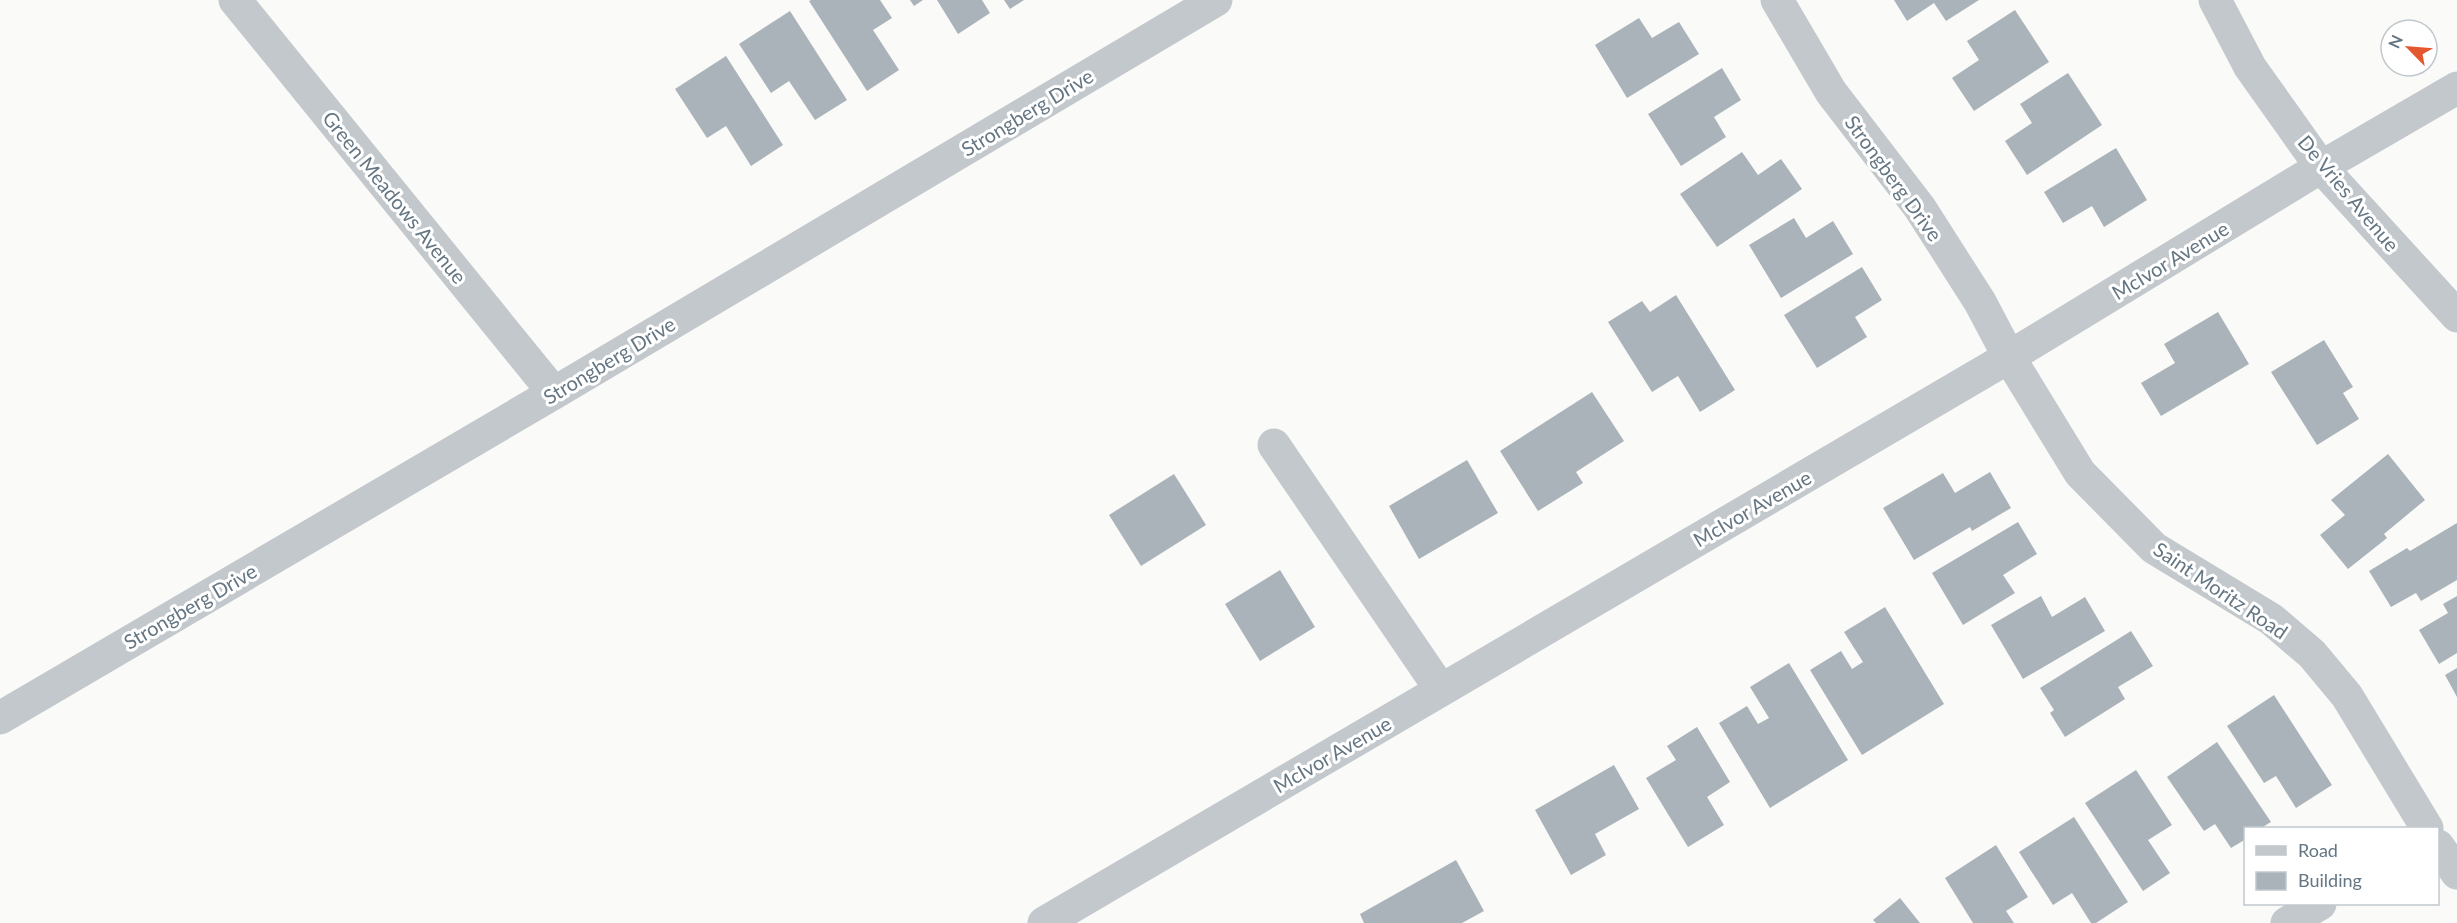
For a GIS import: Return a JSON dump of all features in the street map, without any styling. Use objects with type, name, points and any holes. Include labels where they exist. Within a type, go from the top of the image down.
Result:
[{"type":"street","name":"Green Meadows Avenue","points":[[235,0],[554,393]]},
{"type":"street","name":"Strongberg Drive","points":[[0,718],[554,393],[1216,0]]},
{"type":"street","name":"Strongberg Drive","points":[[1777,0],[1831,92],[1920,208],[1980,302],[2009,357]]},
{"type":"street","name":"De Vries Avenue","points":[[2215,0],[2250,67],[2321,168],[2457,316]]},
{"type":"street","name":"McIvor Avenue","points":[[1044,923],[2009,357],[2457,88]]},
{"type":"street","name":"Saint Moritz Road","points":[[2009,357],[2080,473],[2154,548],[2271,619],[2312,654],[2347,696],[2426,827]]},
{"type":"street","points":[[1274,445],[1441,690]]},
{"type":"street","points":[[2439,847],[2457,873]]},
{"type":"street","points":[[2287,923],[2317,905]]},
{"type":"building","points":[[880,0],[892,18],[873,30],[899,70],[867,91],[809,1]]},
{"type":"building","points":[[910,0],[923,0],[914,6]]},
{"type":"building","points":[[937,0],[982,0],[990,13],[958,34]]},
{"type":"building","points":[[1004,0],[1024,0],[1010,9]]},
{"type":"building","points":[[1894,0],[1979,0],[1946,21],[1934,3],[1907,21]]},
{"type":"building","points":[[2015,10],[2049,62],[1974,111],[1952,78],[1979,60],[1967,41]]},
{"type":"building","points":[[790,11],[847,100],[815,120],[789,81],[771,93],[739,44]]},
{"type":"building","points":[[1639,18],[1652,38],[1679,22],[1699,54],[1627,98],[1595,45]]},
{"type":"building","points":[[726,56],[783,145],[751,166],[726,126],[707,138],[675,89]]},
{"type":"building","points":[[1722,68],[1741,100],[1714,117],[1726,137],[1681,166],[1648,114]]},
{"type":"building","points":[[2068,73],[2102,125],[2027,175],[2005,141],[2032,123],[2020,104]]},
{"type":"building","points":[[2116,148],[2147,200],[2104,227],[2092,206],[2063,223],[2044,192]]},
{"type":"building","points":[[1742,152],[1758,175],[1781,159],[1802,189],[1717,247],[1680,194]]},
{"type":"building","points":[[1794,218],[1806,238],[1833,221],[1853,254],[1781,298],[1749,245]]},
{"type":"building","points":[[1862,267],[1882,300],[1855,317],[1867,337],[1817,368],[1784,315]]},
{"type":"building","points":[[1676,295],[1735,390],[1700,412],[1678,376],[1652,392],[1608,322],[1642,301],[1650,312]]},
{"type":"building","points":[[2218,312],[2249,364],[2161,416],[2141,383],[2175,363],[2164,344]]},
{"type":"building","points":[[2324,340],[2353,387],[2343,393],[2359,419],[2317,445],[2271,372]]},
{"type":"building","points":[[1592,392],[1624,441],[1576,472],[1583,483],[1538,511],[1500,451]]},
{"type":"building","points":[[2388,454],[2425,500],[2384,534],[2387,538],[2348,569],[2320,535],[2345,515],[2331,500]]},
{"type":"building","points":[[1467,460],[1498,513],[1419,559],[1389,506]]},
{"type":"building","points":[[1990,472],[2011,508],[1972,531],[1970,527],[1914,560],[1883,508],[1943,473],[1955,493]]},
{"type":"building","points":[[1174,474],[1206,525],[1141,566],[1109,515]]},
{"type":"building","points":[[2018,522],[2037,554],[2003,575],[2015,593],[1963,625],[1932,573]]},
{"type":"building","points":[[2457,523],[2457,580],[2421,601],[2416,593],[2391,607],[2369,571],[2407,548],[2410,551]]},
{"type":"building","points":[[1280,570],[1315,627],[1260,661],[1225,604]]},
{"type":"building","points":[[2041,596],[2052,617],[2085,597],[2105,631],[2023,679],[1991,625]]},
{"type":"building","points":[[2457,596],[2457,653],[2439,664],[2419,630],[2448,613],[2443,604]]},
{"type":"building","points":[[1885,607],[1944,704],[1862,755],[1810,670],[1841,651],[1852,669],[1863,662],[1844,632]]},
{"type":"building","points":[[2131,631],[2153,666],[2118,687],[2125,699],[2065,737],[2050,713],[2054,710],[2040,688]]},
{"type":"building","points":[[1789,663],[1848,760],[1770,808],[1719,723],[1747,706],[1758,724],[1769,718],[1750,687]]},
{"type":"building","points":[[2457,668],[2457,697],[2445,675]]},
{"type":"building","points":[[2274,695],[2332,785],[2296,808],[2276,776],[2264,783],[2227,726]]},
{"type":"building","points":[[1697,727],[1730,782],[1707,797],[1724,825],[1688,847],[1646,778],[1676,760],[1667,746]]},
{"type":"building","points":[[2217,742],[2271,822],[2263,827],[2244,827],[2244,840],[2231,848],[2215,824],[2204,831],[2167,777]]},
{"type":"building","points":[[1614,765],[1639,809],[1595,834],[1606,855],[1571,875],[1535,810]]},
{"type":"building","points":[[2136,770],[2172,825],[2148,840],[2170,873],[2143,891],[2085,803]]},
{"type":"building","points":[[2074,817],[2128,902],[2096,923],[2091,923],[2072,893],[2053,905],[2019,852]]},
{"type":"building","points":[[1996,845],[2028,897],[2006,911],[2014,923],[1973,923],[1945,878]]},
{"type":"building","points":[[1456,860],[1484,911],[1462,923],[1364,923],[1360,914]]},
{"type":"building","points":[[1900,898],[1920,923],[1876,923],[1873,920]]}]
